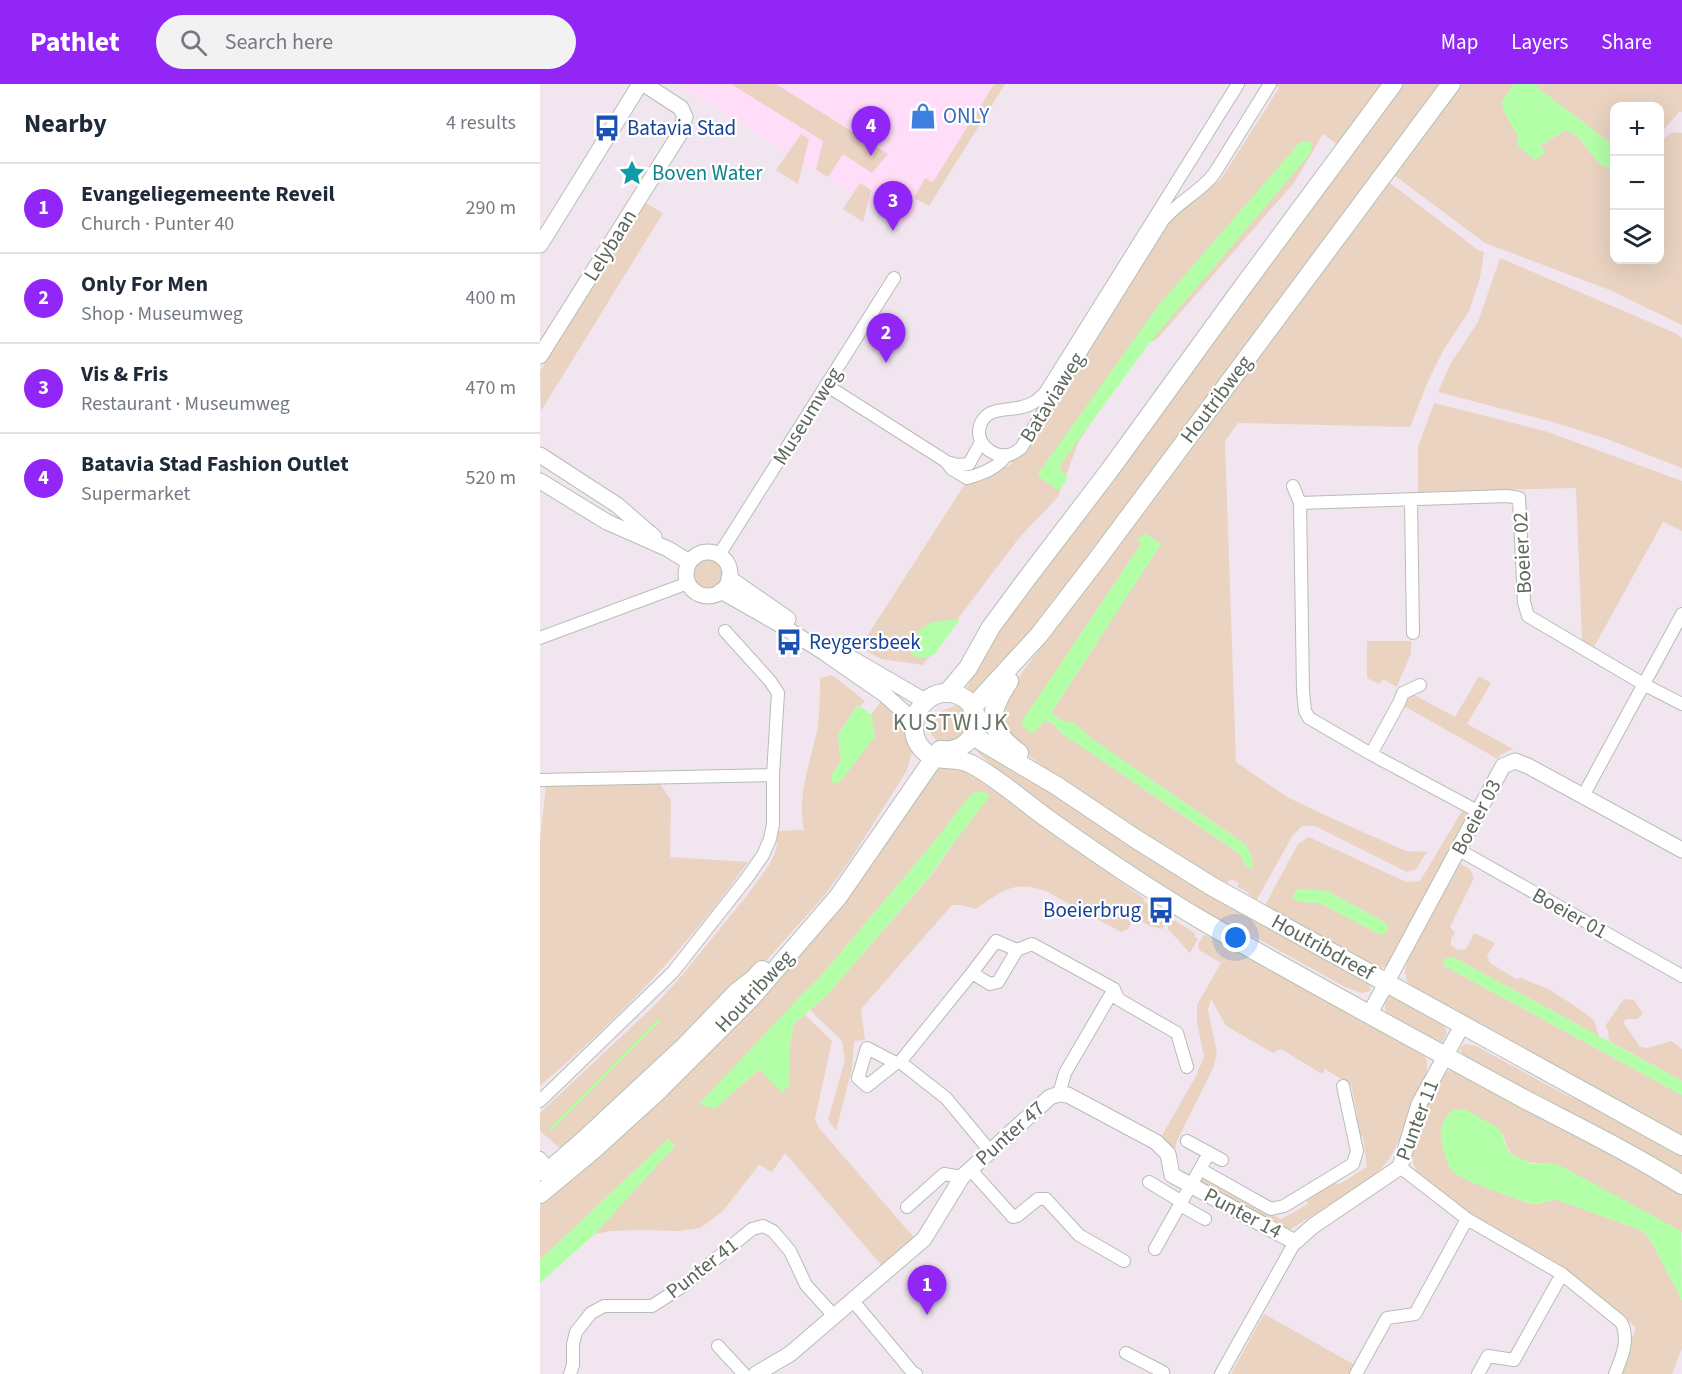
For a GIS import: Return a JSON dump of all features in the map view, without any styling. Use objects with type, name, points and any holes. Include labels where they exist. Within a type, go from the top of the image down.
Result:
[{"type":"main road","name":"Houtribweg","points":[[952,694],[991,627],[1109,471],[1393,84]]},
{"type":"main road","name":"Houtribweg","points":[[972,708],[1039,635],[1096,561],[1451,84]]},
{"type":"main road","points":[[1039,635],[997,700],[994,723],[1002,739],[1048,775],[1057,786]]},
{"type":"main road","points":[[952,694],[965,700],[972,708],[976,722],[973,735],[960,754],[932,752],[915,737],[913,730],[920,713],[936,695],[952,694]]},
{"type":"main road","name":"Houtribdreef","points":[[973,735],[1057,786],[1213,887],[1682,1146]]},
{"type":"main road","name":"Houtribweg","points":[[540,1194],[547,1172],[686,1045],[754,979],[788,941],[826,898],[932,752]]},
{"type":"main road","name":"Houtribdreef","points":[[960,754],[965,761],[984,770],[1113,866],[1206,923],[1682,1185]]},
{"type":"street","name":"Lelybaan","points":[[540,245],[642,84],[681,108],[685,117],[679,135],[540,356]]},
{"type":"street","name":"Bataviaweg","points":[[1238,84],[1045,393],[1035,402],[991,412],[984,418],[979,429],[981,442],[985,448],[1000,455],[1011,454],[1021,448],[1164,220],[1178,205],[1208,183],[1270,84]]},
{"type":"street","name":"Museumweg","points":[[719,555],[894,278]]},
{"type":"street","points":[[826,385],[947,462],[957,465],[969,464],[981,442]]},
{"type":"street","points":[[540,455],[626,512],[668,549]]},
{"type":"street","points":[[947,462],[952,469],[967,478],[1003,461],[1006,455]]},
{"type":"street","points":[[540,482],[607,522],[668,549],[689,562]]},
{"type":"street","points":[[1293,486],[1300,503],[1305,711],[1309,718],[1371,754],[1479,812]]},
{"type":"street","name":"Boeier 02","points":[[1300,503],[1507,496],[1519,498],[1524,602],[1527,616],[1645,684]]},
{"type":"street","points":[[1411,500],[1413,633]]},
{"type":"street","points":[[617,526],[626,512]]},
{"type":"street","points":[[725,585],[712,595],[702,595],[694,591],[688,583],[686,572],[689,562],[694,556],[705,552],[719,555],[728,565],[725,585],[733,597],[801,638],[884,694],[920,713]]},
{"type":"street","points":[[540,638],[688,583]]},
{"type":"street","points":[[725,585],[784,617],[859,664],[920,713]]},
{"type":"street","points":[[1583,796],[1682,614]]},
{"type":"street","points":[[540,1101],[673,972],[717,918],[763,855],[770,840],[773,824],[772,775],[778,693],[725,631]]},
{"type":"street","points":[[1645,684],[1682,704]]},
{"type":"street","points":[[1371,754],[1400,703],[1402,693],[1420,685]]},
{"type":"street","name":"Boeier 03","points":[[1370,1015],[1503,766],[1515,761],[1682,850]]},
{"type":"street","points":[[540,780],[772,775]]},
{"type":"street","name":"Boeier 01","points":[[1459,850],[1682,976]]},
{"type":"street","points":[[990,1151],[946,1098],[898,1063],[996,941],[1017,950]]},
{"type":"street","points":[[972,973],[990,984],[998,982],[1017,950],[1032,944],[1114,989],[1118,999],[1177,1033],[1187,1067]]},
{"type":"street","points":[[1059,1094],[1065,1073],[1114,989]]},
{"type":"street","name":"Punter 11","points":[[1295,1242],[1313,1226],[1400,1167],[1419,1104],[1463,1024]]},
{"type":"street","points":[[1200,1169],[1271,1209],[1284,1206],[1353,1164],[1357,1151],[1343,1086]]},
{"type":"street","name":"Punter 47","points":[[756,1374],[790,1354],[924,1239],[966,1173],[1050,1097],[1059,1094],[1068,1095],[1156,1142],[1168,1154],[1172,1175]]},
{"type":"street","points":[[1187,1141],[1222,1160]]},
{"type":"street","points":[[1191,1185],[1209,1153]]},
{"type":"street","points":[[1400,1167],[1467,1219],[1562,1274],[1621,1322],[1625,1330],[1624,1353],[1615,1374]]},
{"type":"street","points":[[907,1207],[944,1174],[966,1173],[1012,1217],[1017,1216],[1038,1199],[1046,1199],[1079,1235],[1124,1261]]},
{"type":"street","name":"Punter 14","points":[[1172,1175],[1295,1242]]},
{"type":"street","points":[[1149,1182],[1181,1203]]},
{"type":"street","name":"Punter 14","points":[[1155,1249],[1191,1185]]},
{"type":"street","name":"Punter 14","points":[[1181,1203],[1205,1219]]},
{"type":"street","points":[[1356,1374],[1387,1318],[1415,1314],[1467,1219]]},
{"type":"street","name":"Punter 41","points":[[570,1374],[576,1332],[591,1313],[604,1306],[652,1306],[684,1286],[752,1229],[763,1226],[773,1230],[790,1251],[806,1285],[835,1317]]},
{"type":"street","points":[[1221,1374],[1295,1242]]},
{"type":"street","points":[[1478,1374],[1488,1356],[1514,1360],[1562,1274]]},
{"type":"street","points":[[853,1302],[916,1374]]},
{"type":"street","points":[[718,1346],[744,1374]]},
{"type":"street","points":[[1126,1353],[1164,1374]]},
{"type":"shaded area","points":[[678,84],[993,84],[906,227]]},
{"type":"shaded area","points":[[731,84],[776,84],[888,154],[872,173],[843,154],[828,177],[816,170],[823,141]]},
{"type":"shaded area","points":[[994,84],[1005,84],[929,206],[914,198],[925,178],[933,182]]},
{"type":"shaded area","points":[[1276,84],[1384,84],[1338,145],[1323,134],[1294,183],[1157,339],[1137,349],[1078,443],[1058,497],[1019,538],[923,665],[881,659],[860,647],[965,484],[1010,465],[1170,220],[1221,179],[1279,88]]},
{"type":"shaded area","points":[[1403,84],[1442,84],[1150,478],[1017,651],[974,698],[965,691],[988,646],[1277,251]]},
{"type":"shaded area","points":[[1458,84],[1514,84],[1502,101],[1503,109],[1517,134],[1518,146],[1546,152],[1540,146],[1565,130],[1579,138],[1599,162],[1610,168],[1610,264],[1664,264],[1664,138],[1670,134],[1682,133],[1682,325],[1610,290],[1485,243],[1391,173]]},
{"type":"shaded area","points":[[1514,84],[1535,84],[1610,143],[1610,168],[1599,162],[1579,138],[1565,130],[1540,146],[1546,152],[1535,160],[1518,146],[1517,134],[1503,110],[1502,101]]},
{"type":"shaded area","points":[[1535,84],[1682,84],[1682,112],[1679,112],[1664,129],[1664,102],[1610,102],[1610,143]]},
{"type":"shaded area","points":[[801,134],[809,139],[798,184],[776,170]]},
{"type":"shaded area","points":[[1310,141],[1312,149],[1305,160],[1151,341],[1061,464],[1060,469],[1068,478],[1059,491],[1037,475],[1158,306],[1300,142]]},
{"type":"shaded area","points":[[1386,180],[1478,250],[1484,252],[1480,278],[1469,311],[1444,349],[1410,427],[1238,423],[1225,441],[1236,762],[1287,797],[1406,851],[1427,852],[1416,869],[1407,872],[1315,826],[1302,826],[1293,835],[1256,901],[1246,891],[1237,887],[1239,883],[1231,879],[1227,883],[1178,858],[1085,797],[1014,745],[999,723],[1007,693]],"holes":[[[1144,533],[1160,545],[1051,713],[1064,722],[1072,722],[1095,741],[1245,844],[1251,855],[1245,865],[1241,856],[1230,847],[1061,733],[1055,725],[1045,720],[1037,727],[1141,544]]]},
{"type":"shaded area","points":[[860,183],[871,190],[863,222],[843,209]]},
{"type":"shaded area","points":[[644,202],[663,213],[541,411],[540,371]]},
{"type":"shaded area","points":[[1500,258],[1682,338],[1682,468],[1604,438],[1438,392],[1451,363],[1478,322]]},
{"type":"shaded area","points":[[1434,403],[1545,431],[1682,481],[1682,531],[1663,522],[1594,647],[1582,640],[1576,488],[1418,492],[1418,447]]},
{"type":"shaded area","points":[[1144,533],[1161,544],[1051,713],[1064,722],[1072,722],[1095,741],[1245,844],[1254,867],[1250,868],[1245,865],[1241,856],[1230,847],[1061,733],[1055,725],[1045,720],[1033,734],[1020,724],[1141,544],[1137,540]]},
{"type":"shaded area","points":[[708,560],[718,564],[722,574],[718,584],[708,588],[698,584],[694,574],[698,564]]},
{"type":"shaded area","points":[[960,619],[934,655],[917,658],[911,653],[909,647],[924,627],[935,622]]},
{"type":"shaded area","points":[[1367,641],[1411,641],[1411,653],[1397,687],[1383,679],[1379,684],[1367,678]]},
{"type":"shaded area","points":[[832,675],[865,701],[856,707],[838,735],[841,761],[832,774],[875,736],[871,714],[881,702],[891,707],[903,719],[909,730],[912,752],[907,770],[852,857],[824,896],[765,962],[564,1152],[540,1131],[540,1113],[655,1005],[679,979],[769,865],[776,851],[778,831],[804,830],[803,790],[818,725],[820,678]]},
{"type":"shaded area","points":[[1479,676],[1491,683],[1467,724],[1513,749],[1500,755],[1498,759],[1402,705],[1409,692],[1455,717]]},
{"type":"shaded area","points":[[959,704],[969,718],[962,738],[940,743],[931,732],[932,718],[941,711]]},
{"type":"shaded area","points":[[860,706],[871,714],[875,736],[841,781],[834,784],[832,774],[841,761],[838,735],[856,707]]},
{"type":"shaded area","points":[[977,742],[1369,983],[1371,989],[1362,993],[1345,987],[1264,942],[1223,923],[1121,862],[1001,774],[973,748]]},
{"type":"shaded area","points":[[950,764],[966,767],[1107,868],[1112,875],[1145,899],[1143,901],[1152,906],[1150,910],[1170,917],[1162,929],[1134,918],[1128,929],[1121,932],[1046,891],[1025,887],[1016,887],[1001,892],[976,909],[952,905],[861,1009],[865,1040],[854,1041],[852,1068],[836,1131],[828,1120],[845,1060],[842,1041],[810,1010],[827,995],[934,872],[952,845],[972,793],[939,836],[820,977],[793,1004],[715,1108],[760,1069],[782,1092],[790,1084],[790,1044],[794,1024],[805,1015],[832,1041],[815,1119],[819,1128],[917,1241],[883,1267],[785,1153],[772,1172],[759,1165],[723,1211],[700,1228],[679,1231],[612,1231],[594,1234],[675,1146],[668,1139],[540,1260],[540,1197],[676,1080],[935,768]]},
{"type":"shaded area","points":[[658,781],[671,800],[670,857],[748,862],[677,952],[625,1008],[540,1086],[540,839],[546,785]]},
{"type":"shaded area","points":[[983,791],[990,796],[930,876],[827,995],[794,1024],[790,1044],[790,1084],[782,1093],[759,1069],[715,1109],[699,1104],[820,977],[939,836],[972,793]]},
{"type":"shaded area","points":[[1462,811],[1467,814],[1465,823],[1439,868],[1399,949],[1388,965],[1377,970],[1263,909],[1298,844],[1309,837],[1406,882],[1420,881]],"holes":[[[1299,889],[1327,891],[1386,923],[1381,935],[1320,903],[1300,902]]]},
{"type":"shaded area","points":[[1460,864],[1470,869],[1474,878],[1450,927],[1455,933],[1451,939],[1451,945],[1458,950],[1466,949],[1474,933],[1495,943],[1487,956],[1490,963],[1516,979],[1521,978],[1548,989],[1572,1004],[1594,1020],[1599,1036],[1453,957],[1443,965],[1682,1095],[1682,1138],[1409,987],[1405,973],[1407,961]]},
{"type":"shaded area","points":[[1297,889],[1327,891],[1386,923],[1388,929],[1381,935],[1320,903],[1300,902],[1292,898]]},
{"type":"shaded area","points":[[1172,919],[1195,933],[1198,939],[1190,953],[1168,929]]},
{"type":"shaded area","points":[[1204,935],[1220,940],[1423,1053],[1427,1061],[1427,1075],[1413,1101],[1402,1134],[1390,1158],[1372,1179],[1289,1230],[1197,1184],[1201,1176],[1281,1219],[1308,1204],[1305,1197],[1332,1181],[1338,1185],[1367,1167],[1363,1137],[1355,1136],[1351,1118],[1357,1115],[1351,1085],[1325,1069],[1322,1074],[1281,1049],[1273,1053],[1226,1026],[1211,999],[1208,1010],[1217,1053],[1214,1066],[1176,1143],[1174,1162],[1160,1139],[1196,1076],[1204,1057],[1197,1022],[1197,1005],[1221,963],[1199,950],[1198,944]]},
{"type":"shaded area","points":[[1453,957],[1682,1081],[1682,1095],[1443,965],[1444,959]]},
{"type":"shaded area","points":[[1391,995],[1444,1024],[1447,1033],[1442,1043],[1440,1044],[1388,1015],[1385,1005]]},
{"type":"shaded area","points":[[1624,999],[1634,1000],[1643,1014],[1637,1019],[1626,1019],[1623,1022],[1640,1047],[1648,1048],[1671,1041],[1682,1049],[1682,1081],[1609,1041],[1605,1026]]},
{"type":"shaded area","points":[[1465,1044],[1476,1046],[1564,1094],[1612,1115],[1682,1152],[1682,1176],[1462,1055],[1460,1048]]},
{"type":"shaded area","points":[[1453,1070],[1648,1173],[1682,1195],[1682,1232],[1552,1163],[1526,1162],[1514,1156],[1509,1150],[1503,1133],[1454,1173],[1528,1203],[1537,1204],[1558,1200],[1643,1231],[1652,1243],[1682,1300],[1682,1348],[1672,1374],[1620,1374],[1636,1327],[1566,1270],[1490,1224],[1481,1223],[1417,1174],[1411,1156],[1425,1107],[1441,1076]]},
{"type":"shaded area","points":[[1464,1109],[1500,1129],[1510,1153],[1532,1164],[1559,1165],[1681,1231],[1682,1300],[1652,1243],[1643,1231],[1558,1200],[1541,1203],[1524,1201],[1453,1172],[1442,1144],[1441,1132],[1442,1125],[1451,1111]]},
{"type":"shaded area","points":[[668,1139],[675,1146],[595,1234],[540,1283],[540,1260]]},
{"type":"shaded area","points":[[1264,1314],[1355,1365],[1349,1374],[1231,1374]]},
{"type":"waterway","points":[[551,1129],[658,1021]]},
{"type":"place","name":"ONLY","points":[[923,116]]},
{"type":"place","name":"Batavia Stad","points":[[607,128]]},
{"type":"place","name":"Batavia Stad Fashion Outlet","points":[[871,156]]},
{"type":"place","name":"Boven Water","points":[[632,173]]},
{"type":"place","name":"Vis & Fris","points":[[893,231]]},
{"type":"place","name":"Only For Men","points":[[886,363]]},
{"type":"place","name":"Reygersbeek","points":[[789,642]]},
{"type":"place","name":"Boeierbrug","points":[[1161,910]]},
{"type":"place","name":"Evangeliegemeente Reveil","points":[[927,1315]]},
{"type":"district","name":"KUSTWIJK","points":[[951,722]]}]
